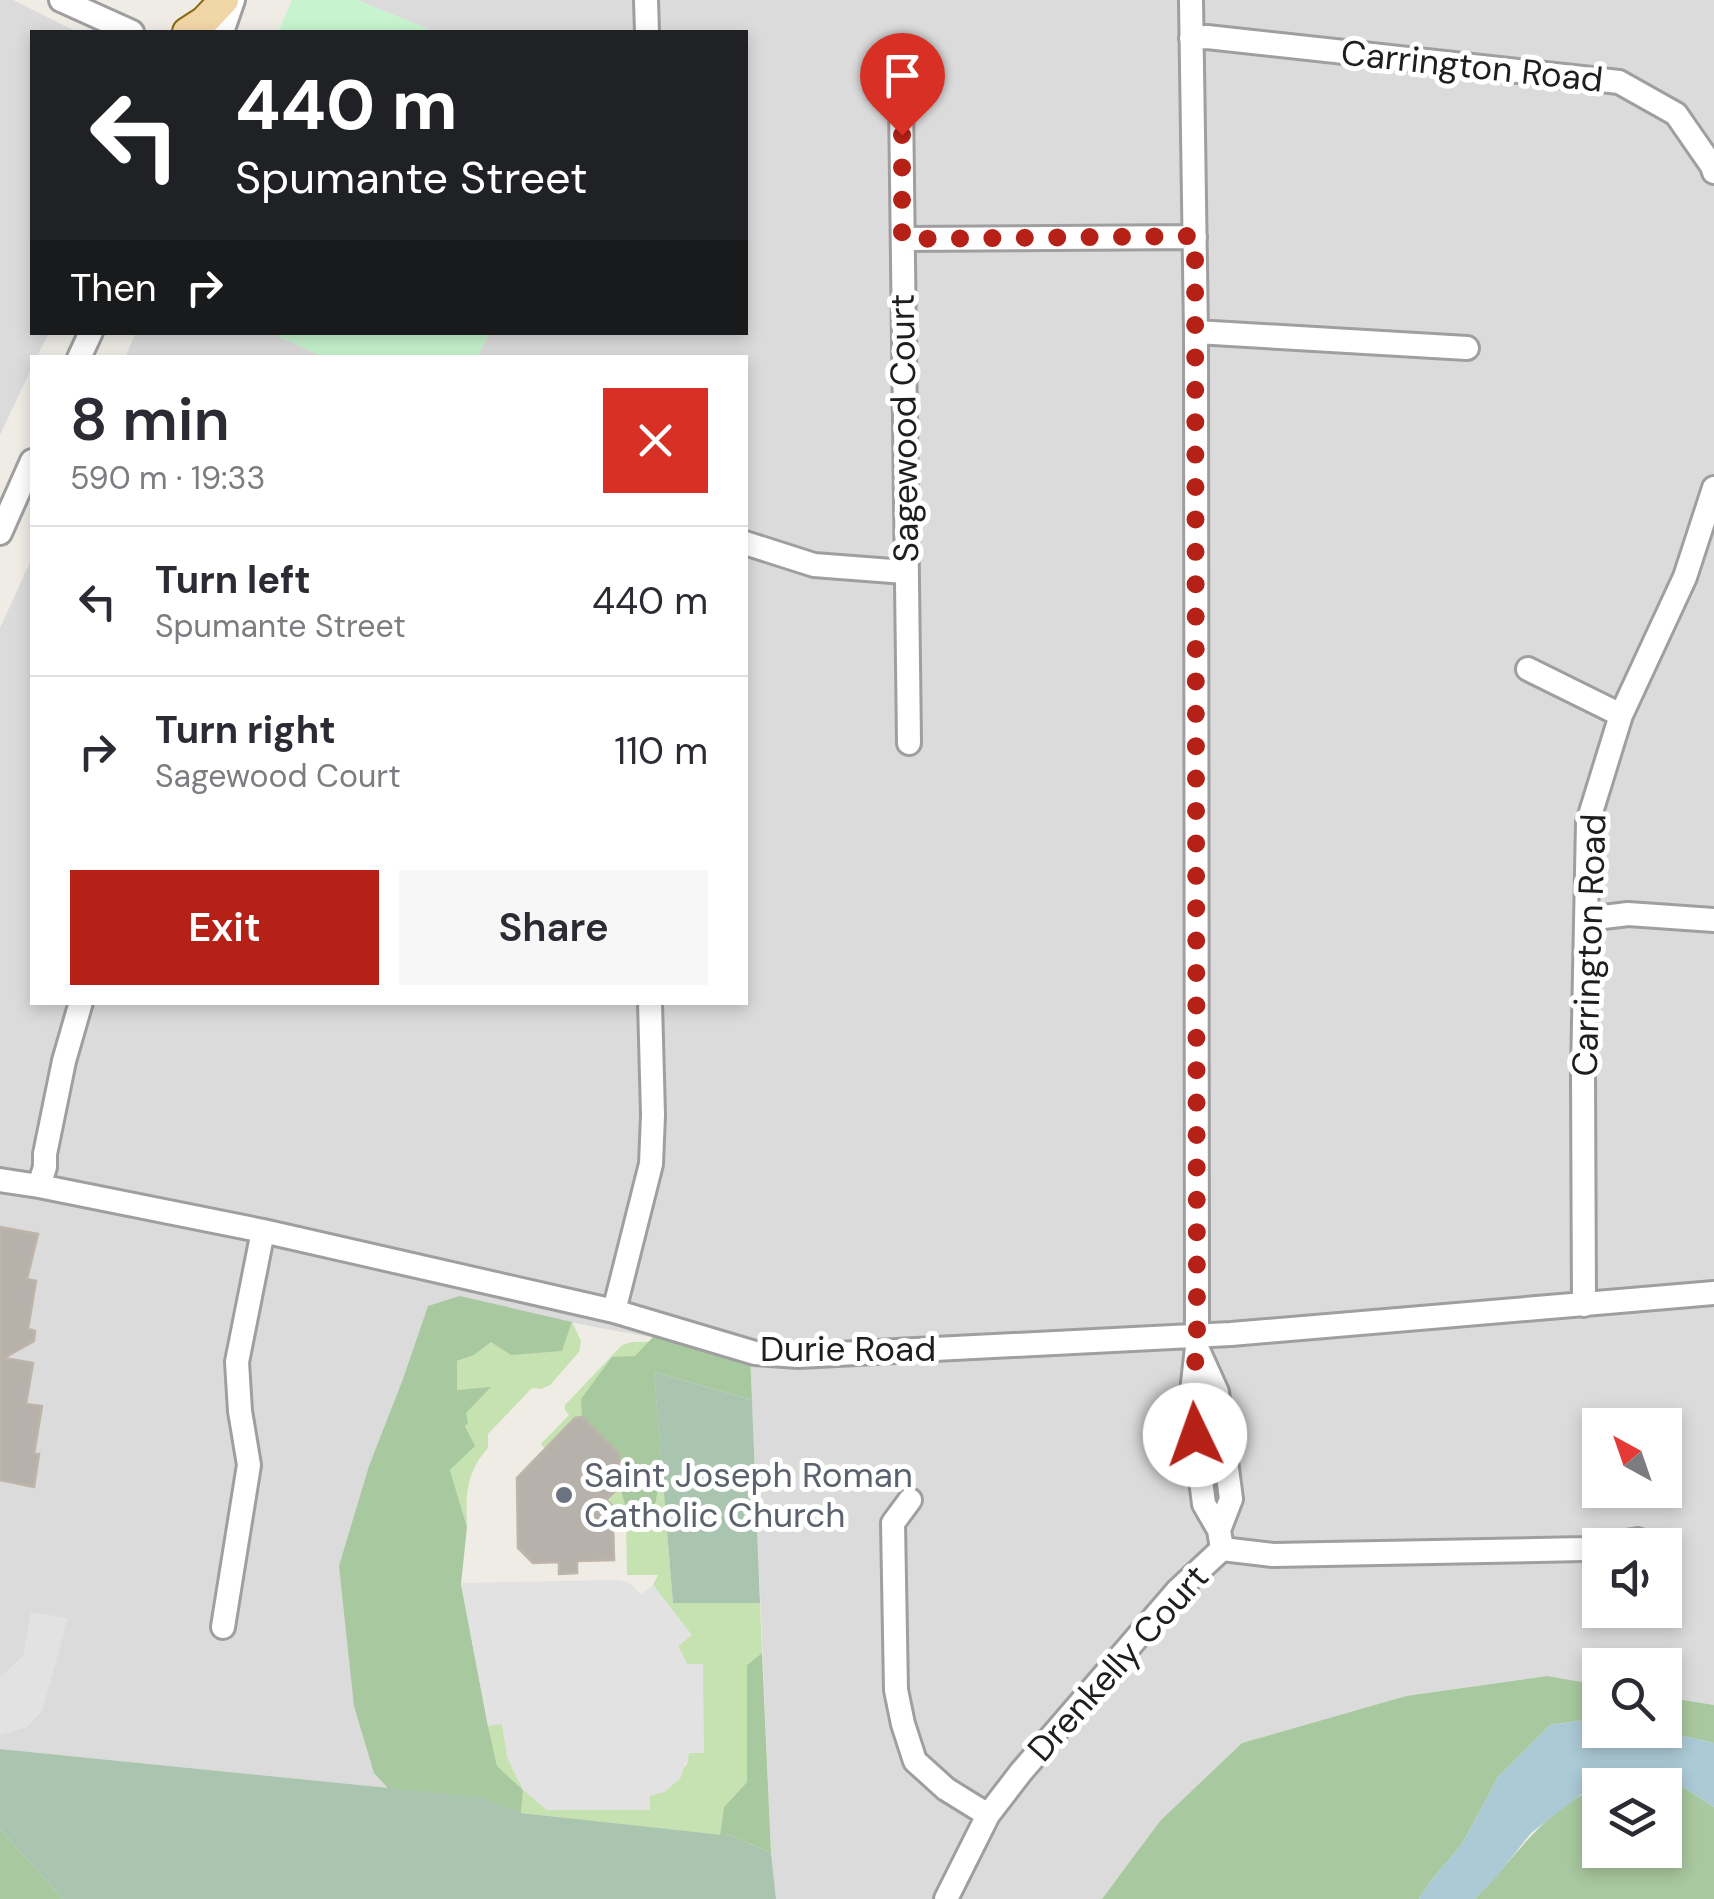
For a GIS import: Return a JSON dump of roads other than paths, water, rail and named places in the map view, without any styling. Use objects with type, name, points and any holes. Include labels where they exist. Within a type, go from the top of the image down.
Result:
[{"type":"main road","points":[[190,30],[224,0]]},
{"type":"street","points":[[61,0],[128,30]]},
{"type":"street","points":[[223,30],[233,0]]},
{"type":"street","points":[[646,0],[646,30]]},
{"type":"street","points":[[1191,0],[1196,332],[1196,1341],[1191,1400],[1204,1504],[1221,1540]]},
{"type":"street","name":"Carrington Road","points":[[1191,38],[1618,82],[1676,114],[1713,168]]},
{"type":"street","name":"Sagewood Court","points":[[908,743],[901,100],[913,55]]},
{"type":"street","points":[[902,239],[1195,236]]},
{"type":"street","points":[[1196,332],[1467,348]]},
{"type":"street","points":[[0,533],[30,466]]},
{"type":"street","name":"Carrington Road","points":[[1584,1306],[1588,822],[1621,715],[1685,577],[1714,488]]},
{"type":"street","points":[[748,544],[814,565],[906,572]]},
{"type":"street","points":[[1528,669],[1621,715]]},
{"type":"street","points":[[1588,920],[1628,914],[1714,920]]},
{"type":"street","points":[[39,1186],[64,1061],[80,1005]]},
{"type":"street","points":[[614,1311],[651,1164],[650,1005]]},
{"type":"street","name":"Durie Road","points":[[0,1180],[263,1231],[614,1311],[755,1353],[798,1356],[1196,1341],[1714,1293]]},
{"type":"street","points":[[222,1626],[248,1465],[237,1362],[263,1231]]},
{"type":"street","points":[[910,1500],[893,1523],[896,1690],[903,1724],[915,1761],[946,1790],[988,1815]]},
{"type":"street","name":"Drenkelly Court","points":[[946,1899],[988,1815],[1221,1540],[1273,1555],[1582,1548]]},
{"type":"water","points":[[1582,1721],[1582,1748],[1682,1748],[1682,1736],[1714,1743],[1714,1807],[1682,1786],[1682,1768],[1582,1768],[1582,1794],[1531,1833],[1475,1899],[1419,1899],[1462,1844],[1498,1777],[1550,1725]]},
{"type":"place","name":"Saint Joseph Roman Catholic Church","points":[[564,1495]]}]
